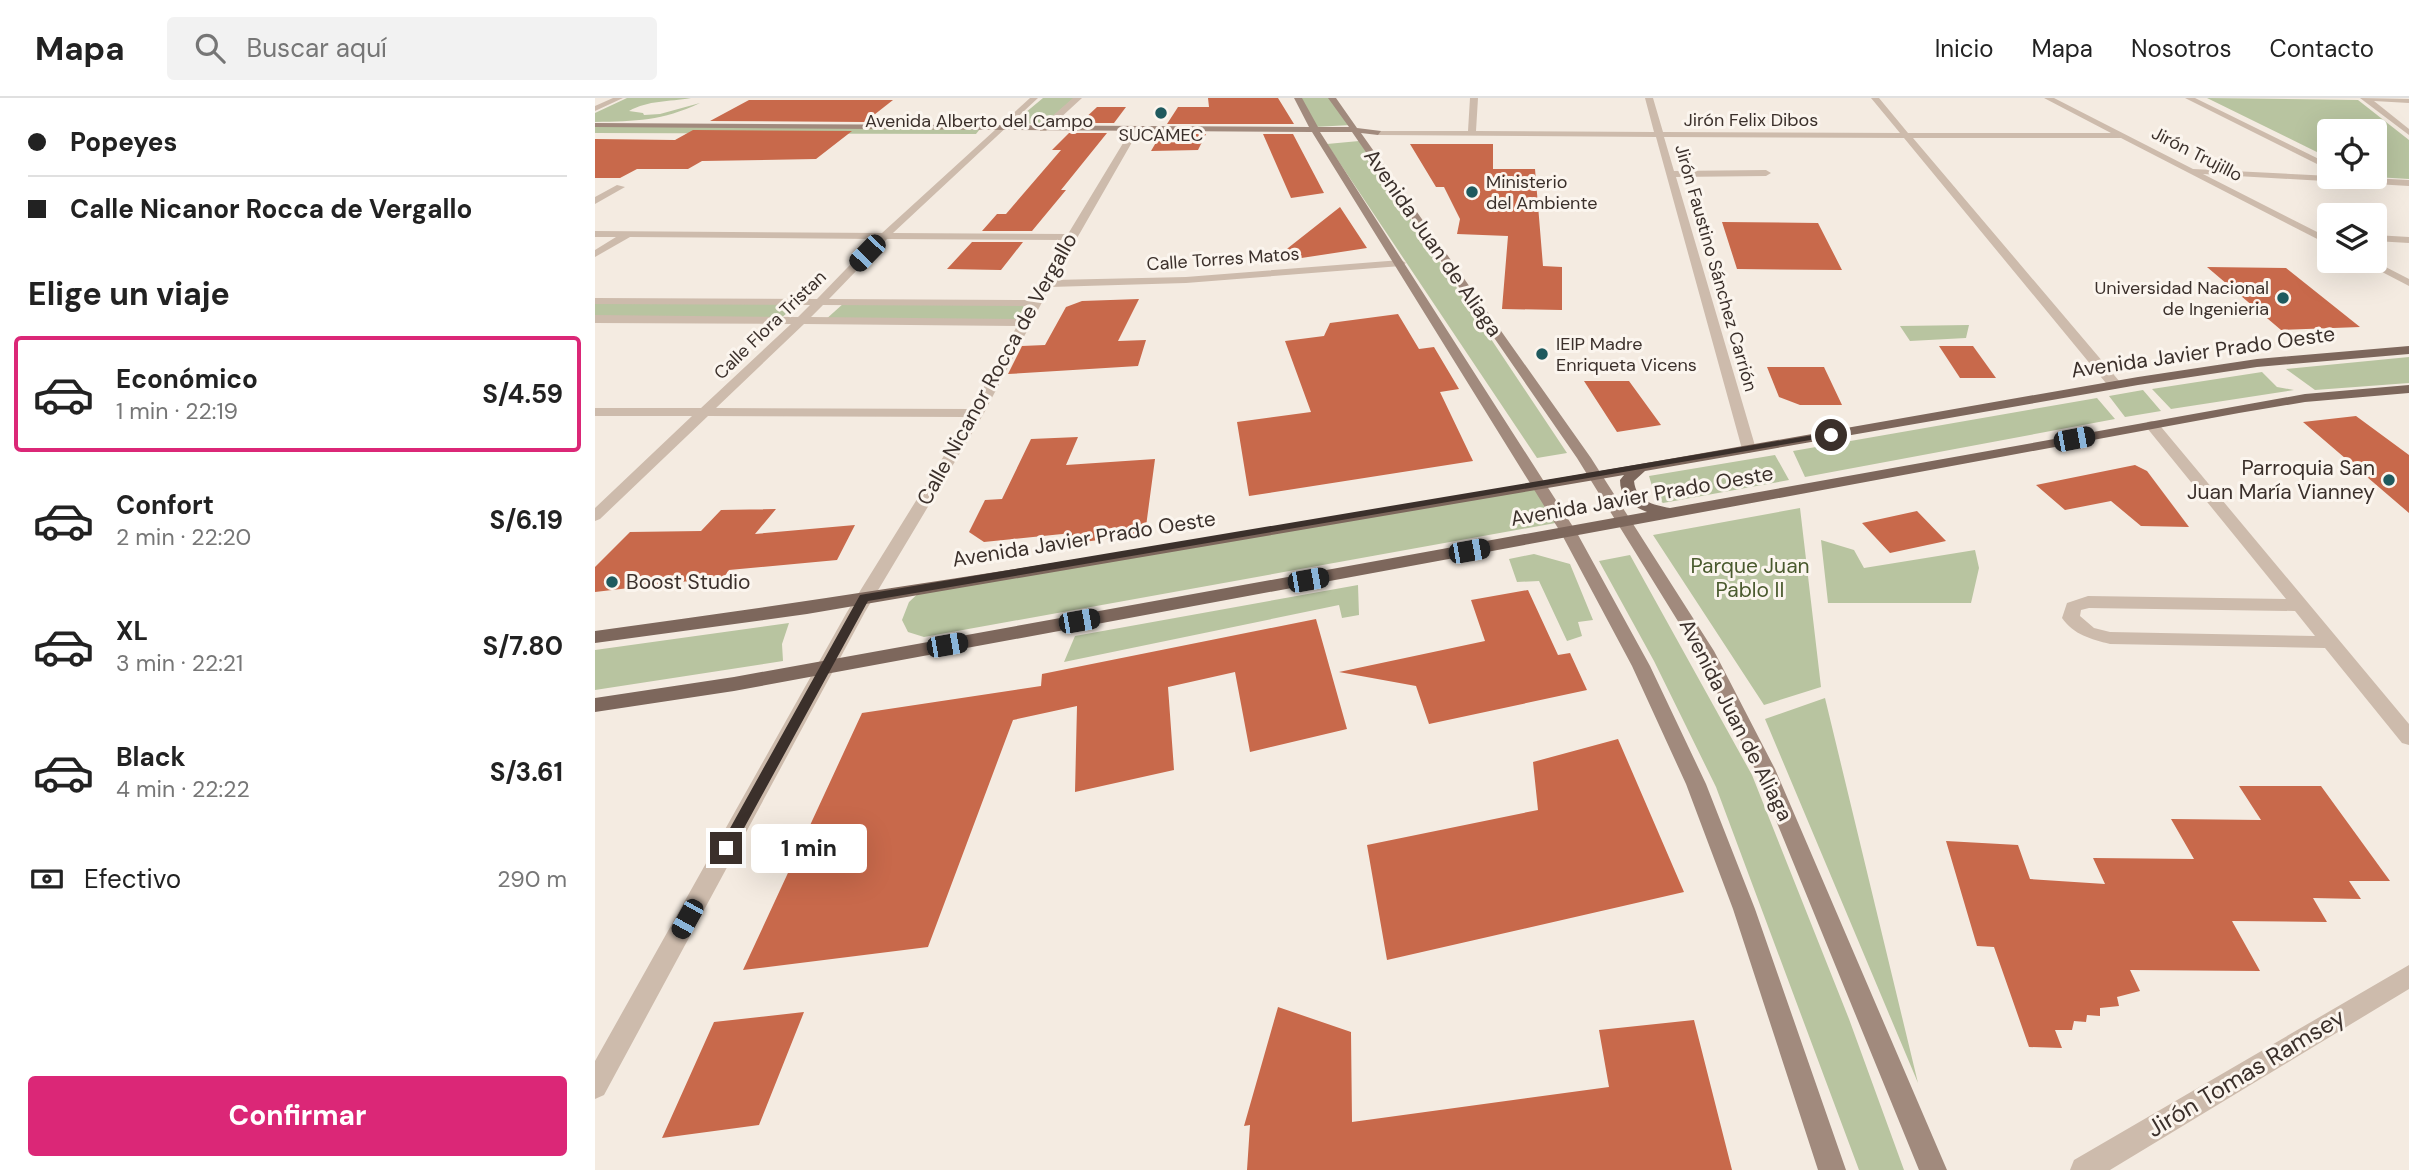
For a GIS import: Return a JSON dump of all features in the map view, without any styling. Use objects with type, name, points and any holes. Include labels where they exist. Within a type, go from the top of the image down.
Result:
[{"type":"main road","name":"Avenida Juan de Aliaga","points":[[1298,98],[1317,134],[1333,148],[1401,263],[1569,533],[1641,666],[1696,784],[1744,909],[1832,1170]]},
{"type":"main road","name":"Avenida Juan de Aliaga","points":[[1332,98],[1595,475],[1705,651],[1765,769],[1933,1170]]},
{"type":"main road","name":"Avenida Alberto del Campo","points":[[595,125],[1317,134],[1359,137],[1378,133]]},
{"type":"main road","name":"Avenida Alberto del Campo","points":[[595,134],[994,132],[1043,129],[1133,133]]},
{"type":"main road","points":[[1349,144],[1359,137]]},
{"type":"main road","name":"Avenida Javier Prado Oeste","points":[[595,637],[864,598],[2115,385],[2257,363],[2409,350]]},
{"type":"main road","name":"Avenida Javier Prado Oeste","points":[[595,705],[826,667],[2305,398],[2409,389]]},
{"type":"main road","points":[[1641,467],[1627,480],[1626,488],[1630,496],[1645,507],[1677,513]]},
{"type":"street","points":[[595,109],[619,98]]},
{"type":"street","name":"Calle Flora Tristan","points":[[595,516],[801,321],[883,237],[1034,98]]},
{"type":"street","points":[[1043,129],[1078,98]]},
{"type":"street","points":[[1472,134],[1474,98]]},
{"type":"street","name":"Jirón Faustino Sánchez Carrión","points":[[1649,98],[1749,449]]},
{"type":"street","points":[[1875,98],[2115,385]]},
{"type":"street","name":"Jirón Trujillo","points":[[2048,98],[2317,236]]},
{"type":"street","points":[[2189,98],[2317,161]]},
{"type":"street","points":[[2364,98],[2409,101]]},
{"type":"street","points":[[2364,98],[2409,134]]},
{"type":"street","name":"Calle Nicanor Rocca de Vergallo","points":[[595,1086],[864,598],[977,413],[1071,237],[1133,133]]},
{"type":"street","name":"Jirón Felix Dibos","points":[[1378,133],[2123,136]]},
{"type":"street","points":[[2190,171],[2317,177]]},
{"type":"street","points":[[1671,174],[1766,173]]},
{"type":"street","points":[[2387,181],[2409,183]]},
{"type":"street","points":[[595,201],[620,187]]},
{"type":"street","points":[[2311,233],[2317,233]]},
{"type":"street","points":[[595,234],[1071,237]]},
{"type":"street","points":[[595,254],[628,234]]},
{"type":"street","points":[[2387,239],[2409,240]]},
{"type":"street","name":"Calle Torres Matos","points":[[1046,284],[1199,279],[1401,263]]},
{"type":"street","points":[[2387,272],[2409,283]]},
{"type":"street","points":[[595,301],[1035,303]]},
{"type":"street","points":[[595,319],[1025,323]]},
{"type":"street","points":[[595,412],[977,413]]},
{"type":"street","points":[[2152,425],[2409,738]]},
{"type":"street","points":[[2302,605],[2088,602],[2073,607],[2071,618],[2088,632],[2110,638],[2332,642]]},
{"type":"street","name":"Jirón Tomas Ramsey","points":[[2084,1170],[2409,976]]},
{"type":"green space","points":[[627,98],[691,98],[651,103],[629,111],[644,115],[660,114],[700,103],[661,117],[595,122],[595,113]]},
{"type":"green space","points":[[1043,98],[1074,98],[1044,124],[1013,123]]},
{"type":"green space","points":[[1298,98],[1332,98],[1351,125],[1314,127]]},
{"type":"green space","points":[[2207,98],[2358,100],[2382,119],[2317,119],[2317,152]]},
{"type":"green space","points":[[2387,123],[2409,140],[2409,179],[2387,178]]},
{"type":"green space","points":[[595,126],[980,129],[976,134],[595,133]]},
{"type":"green space","points":[[1359,141],[1567,453],[1537,458],[1327,144]]},
{"type":"green space","points":[[799,302],[778,321],[595,319],[595,303]]},
{"type":"green space","points":[[844,303],[1025,303],[1017,323],[824,321]]},
{"type":"green space","points":[[1969,325],[1966,338],[1910,341],[1900,326]]},
{"type":"green space","points":[[2409,357],[2409,383],[2315,390],[2286,369]]},
{"type":"green space","points":[[2262,372],[2277,387],[2294,390],[2171,409],[2152,389]]},
{"type":"green space","points":[[2143,390],[2161,411],[2125,417],[2109,396]]},
{"type":"green space","points":[[2097,398],[2115,419],[1805,477],[1793,451]]},
{"type":"green space","points":[[1775,455],[1789,480],[1663,503],[1655,496],[1649,476]]},
{"type":"green space","points":[[1538,485],[1561,522],[924,637],[908,632],[902,620],[909,602],[924,588]]},
{"type":"green space","name":"Parque Juan Pablo II","points":[[1800,508],[1821,687],[1764,705],[1653,535]]},
{"type":"green space","points":[[1821,540],[1854,550],[1864,568],[1975,550],[1979,568],[1971,603],[1828,603]]},
{"type":"green space","points":[[1534,554],[1570,564],[1593,620],[1578,622],[1582,636],[1567,641],[1539,581],[1517,582],[1509,559]]},
{"type":"green space","points":[[1630,555],[1752,775],[1849,1019],[1904,1170],[1859,1170],[1716,787],[1654,661],[1599,561]]},
{"type":"green space","points":[[1358,585],[1359,615],[1342,618],[1339,605],[1064,662],[1075,636]]},
{"type":"green space","points":[[789,623],[782,644],[783,661],[595,690],[595,650]]},
{"type":"green space","points":[[1825,698],[1918,1083],[1765,719]]},
{"type":"building","points":[[1208,98],[1278,98],[1294,124],[1167,124],[1178,107],[1209,107]]},
{"type":"building","points":[[749,100],[893,100],[865,122],[710,121]]},
{"type":"building","points":[[1097,107],[1126,107],[1114,123],[1080,123]]},
{"type":"building","points":[[693,130],[852,131],[816,159],[702,161],[688,169],[637,169],[620,178],[595,178],[595,139],[675,140]]},
{"type":"building","points":[[1069,133],[1107,133],[1032,231],[982,231],[997,214],[1006,214],[1061,150],[1052,150]]},
{"type":"building","points":[[1161,134],[1206,134],[1198,150],[1151,151]]},
{"type":"building","points":[[1263,134],[1293,134],[1324,193],[1291,198]]},
{"type":"building","points":[[1410,144],[1493,144],[1493,169],[1535,169],[1543,266],[1562,267],[1562,310],[1502,309],[1508,236],[1457,234],[1460,219],[1444,187],[1436,187]]},
{"type":"building","points":[[1340,207],[1367,248],[1269,263]]},
{"type":"building","points":[[1722,222],[1818,223],[1842,270],[1737,269]]},
{"type":"building","points":[[972,242],[1023,242],[1001,270],[947,269]]},
{"type":"building","name":"Universidad Nacional de Ingenieria","points":[[2207,267],[2286,268],[2360,327],[2281,330]]},
{"type":"building","points":[[1139,299],[1118,341],[1146,340],[1138,366],[1008,374],[1022,346],[1045,345],[1066,307],[1082,301]]},
{"type":"building","points":[[1398,314],[1419,349],[1434,347],[1459,389],[1440,392],[1473,461],[1249,496],[1237,422],[1311,412],[1285,341],[1324,336],[1330,323]]},
{"type":"building","points":[[1939,346],[1973,346],[1996,378],[1960,378]]},
{"type":"building","points":[[1767,367],[1824,367],[1842,405],[1800,405],[1779,397]]},
{"type":"building","points":[[1584,381],[1629,381],[1661,425],[1617,432]]},
{"type":"building","name":"Parroquia San Juan María Vianney","points":[[2356,416],[2409,455],[2409,513],[2303,422]]},
{"type":"building","points":[[1078,437],[1066,465],[1155,459],[1145,534],[1068,544],[1072,533],[984,542],[969,532],[985,500],[1002,499],[1031,439]]},
{"type":"building","points":[[2135,465],[2147,471],[2189,527],[2141,526],[2111,501],[2065,510],[2036,485]]},
{"type":"building","points":[[776,509],[755,534],[855,525],[837,560],[729,570],[724,577],[595,592],[595,567],[630,532],[701,531],[721,510]]},
{"type":"building","points":[[1917,511],[1946,541],[1890,553],[1862,523]]},
{"type":"building","points":[[1528,590],[1558,655],[1570,653],[1587,690],[1429,724],[1416,686],[1339,672],[1485,641],[1471,600]]},
{"type":"building","points":[[1316,619],[1347,729],[1250,752],[1235,672],[1168,687],[1174,770],[1075,792],[1077,706],[1013,720],[928,947],[743,970],[862,713],[1041,686],[1042,674]]},
{"type":"building","points":[[1618,739],[1684,892],[1387,960],[1367,845],[1538,810],[1533,762]]},
{"type":"building","points":[[2239,786],[2321,786],[2390,881],[2349,881],[2361,899],[2313,898],[2327,922],[2232,921],[2260,971],[2130,970],[2140,991],[2117,997],[2119,1006],[2100,1008],[2100,1016],[2087,1015],[2086,1022],[2074,1021],[2072,1030],[2055,1030],[2062,1048],[2029,1047],[1994,947],[1977,946],[1946,841],[2018,845],[2030,879],[2105,884],[2093,858],[2194,859],[2171,819],[2261,820]]},
{"type":"building","points":[[1278,1007],[1351,1032],[1352,1122],[1609,1087],[1599,1030],[1694,1020],[1732,1170],[1247,1170],[1250,1125],[1244,1126]]},
{"type":"building","points":[[804,1012],[759,1125],[662,1138],[714,1022]]},
{"type":"place","name":"SUCAMEC","points":[[1161,113]]},
{"type":"place","name":"Ministerio del Ambiente","points":[[1472,192]]},
{"type":"place","name":"Universidad Nacional de Ingenieria","points":[[2283,298]]},
{"type":"place","name":"IEIP Madre Enriqueta Vicens","points":[[1542,354]]},
{"type":"place","name":"Parroquia San Juan María Vianney","points":[[2389,480]]},
{"type":"place","name":"Boost Studio","points":[[612,582]]},
{"type":"route","points":[[726,848],[864,598],[1198,544],[1831,435]]}]
